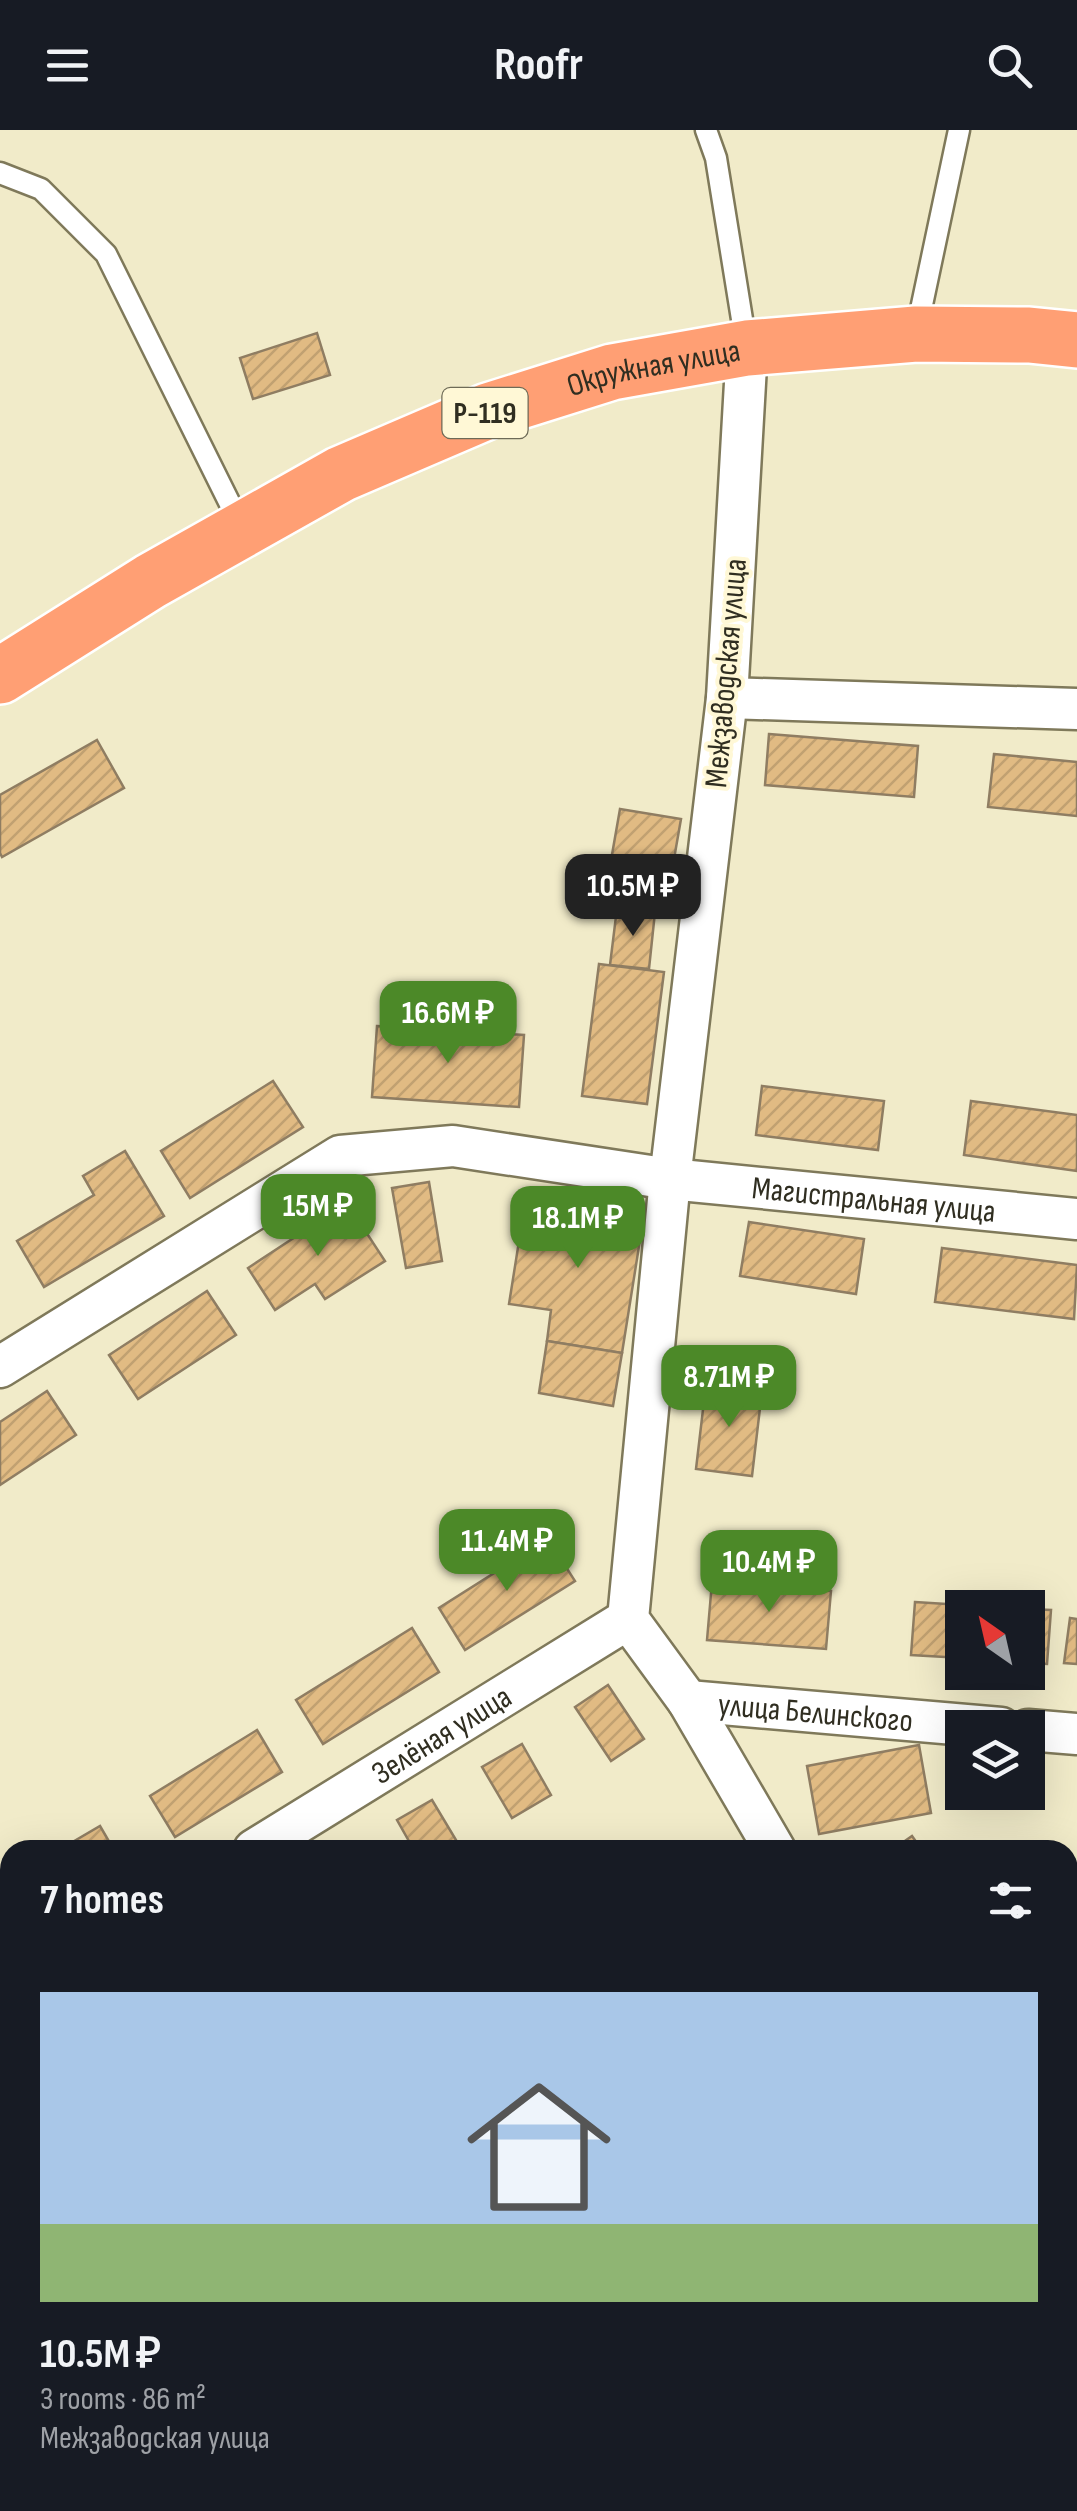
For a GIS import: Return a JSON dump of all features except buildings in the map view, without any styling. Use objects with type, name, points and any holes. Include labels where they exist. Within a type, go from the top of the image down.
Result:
[{"type":"highway","name":"Окружная улица","points":[[0,676],[152,581],[342,474],[488,412],[612,372],[746,348],[916,334],[1029,335],[1077,340]]},
{"type":"street","name":"Межзаводская улица","points":[[628,1618],[670,1179],[727,698],[746,348]]},
{"type":"street","points":[[727,698],[1077,709]]},
{"type":"street","name":"Магистральная улица","points":[[0,1367],[340,1156],[453,1146],[670,1179],[1077,1219]]},
{"type":"street","points":[[628,1618],[688,1701],[769,1840]]},
{"type":"street","name":"Зелёная улица","points":[[270,1840],[628,1618]]},
{"type":"street","name":"улица Белинского","points":[[688,1701],[945,1723]]},
{"type":"street","points":[[1045,1731],[1077,1734]]},
{"type":"lane","points":[[706,130],[716,158],[746,348]]},
{"type":"lane","points":[[916,334],[959,130]]},
{"type":"lane","points":[[0,174],[41,190],[106,254],[243,530]]}]
